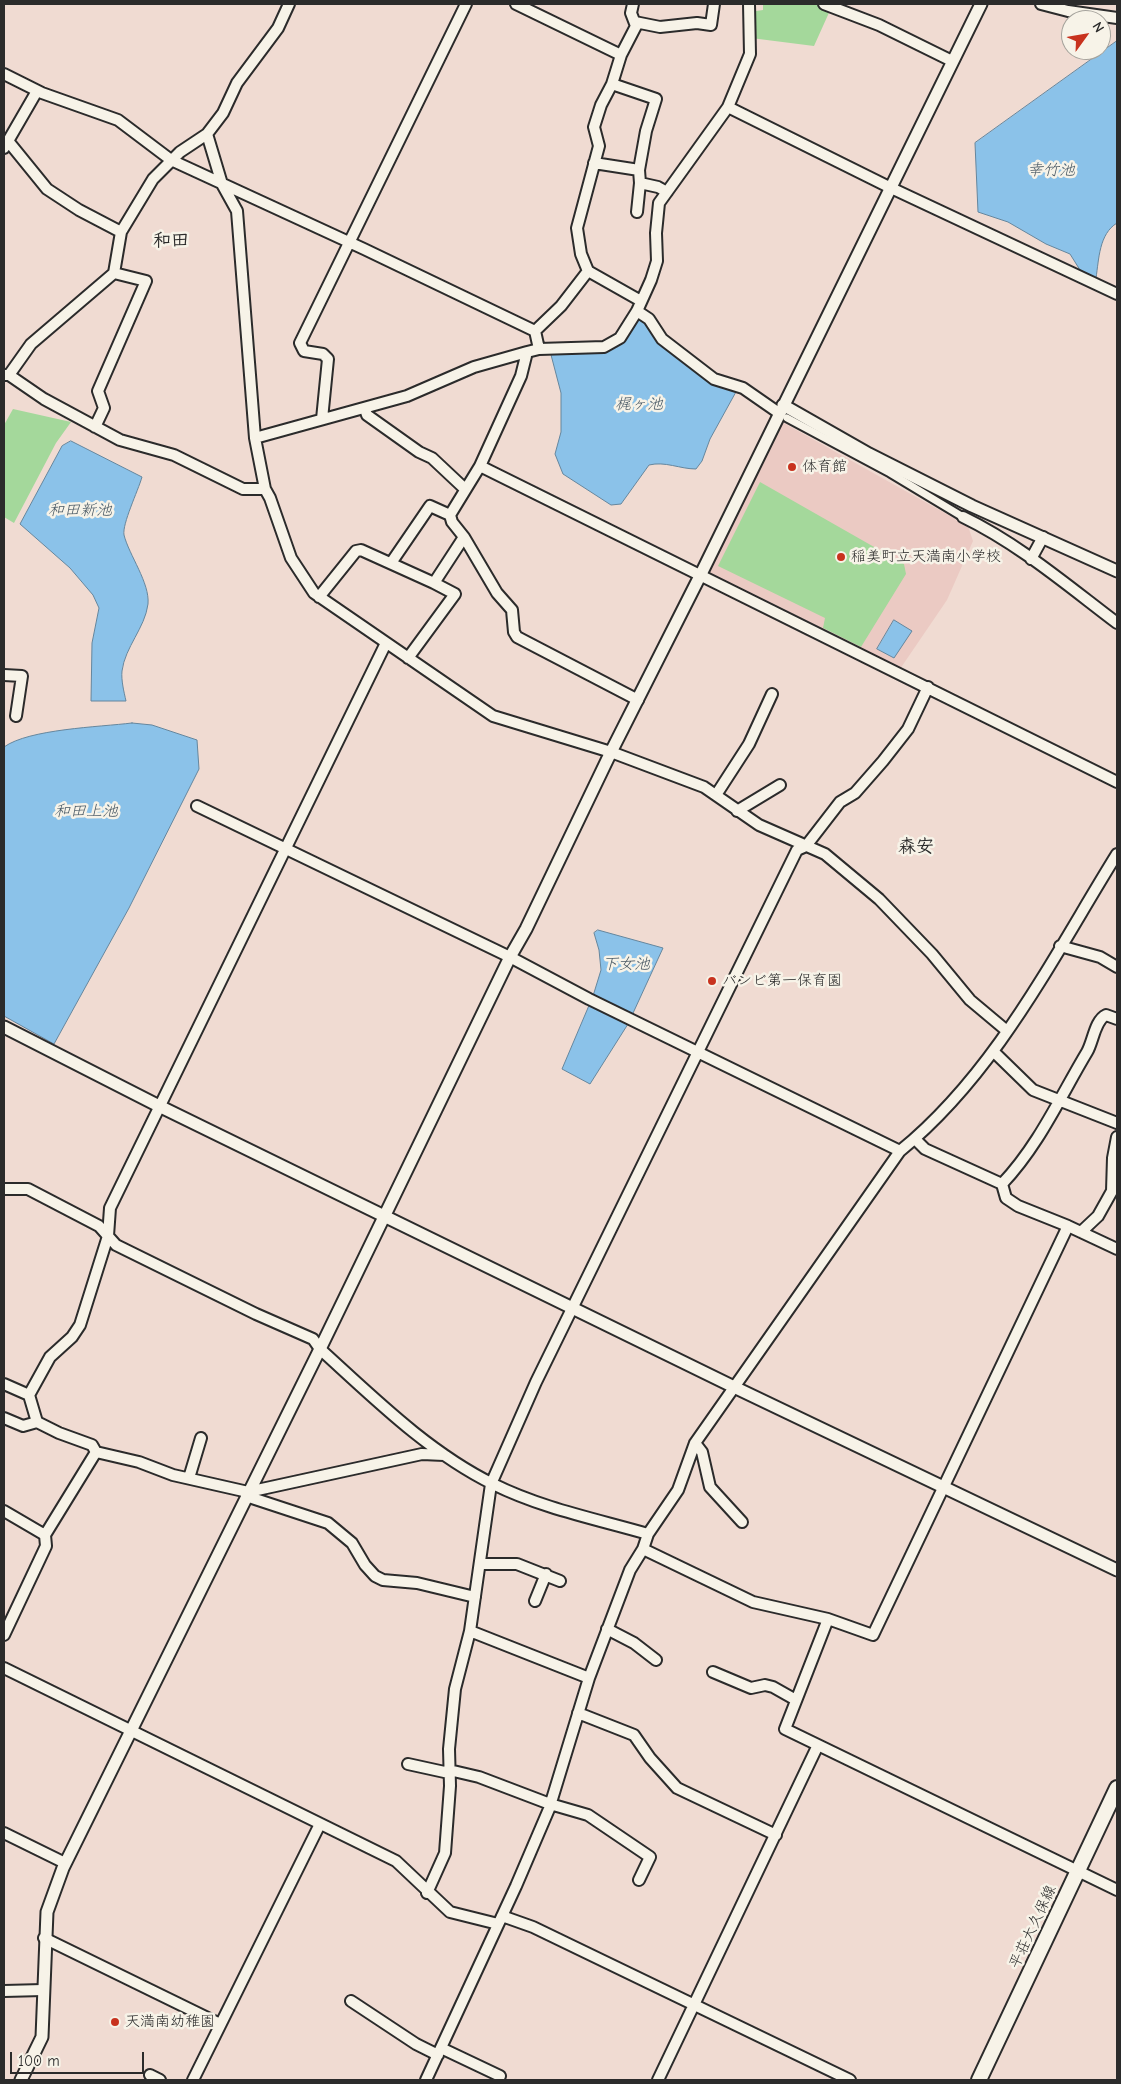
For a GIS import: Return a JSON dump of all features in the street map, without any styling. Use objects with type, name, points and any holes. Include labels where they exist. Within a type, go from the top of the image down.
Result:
[{"type":"main road","name":"平荘大久保線","points":[[979,2080],[1117,1788]]},
{"type":"street","points":[[264,490],[243,489],[174,456],[120,440],[44,399],[6,375],[31,344],[114,273],[121,232],[153,179],[171,160],[207,134],[223,113],[237,83],[278,28],[289,4]]},
{"type":"street","points":[[322,419],[328,359],[323,354],[304,351],[300,344],[466,4]]},
{"type":"street","points":[[516,4],[621,55]]},
{"type":"street","points":[[633,4],[631,13],[636,26],[621,55],[612,84],[600,105],[594,126],[599,146],[577,228],[580,254],[588,271],[639,306],[662,339],[714,379],[743,388],[890,473],[963,518],[979,525],[1117,622]]},
{"type":"street","points":[[635,22],[660,28],[697,23],[711,25],[714,4]]},
{"type":"street","points":[[254,438],[407,396],[474,366],[539,349],[604,347],[620,338],[639,306],[657,261],[656,233],[659,203],[728,107],[750,54],[749,4]]},
{"type":"street","points":[[824,4],[879,25],[952,61]]},
{"type":"street","points":[[21,2080],[42,2037],[44,1938],[47,1912],[65,1864],[320,1349],[611,752],[783,412],[889,187],[981,4]]},
{"type":"street","points":[[1041,4],[1068,11],[1117,18]]},
{"type":"street","points":[[4,74],[37,91],[118,120],[171,160],[535,331]]},
{"type":"street","points":[[612,84],[656,99],[646,131],[639,170],[640,183],[637,212]]},
{"type":"street","points":[[37,91],[6,144],[47,189],[79,210],[121,232]]},
{"type":"street","points":[[728,107],[889,187],[1117,294]]},
{"type":"street","points":[[207,134],[222,184],[237,210],[254,438],[264,490],[270,498],[291,558],[308,586],[319,597],[493,716],[611,752],[704,787],[759,825],[825,854],[879,899],[926,947],[970,1000],[1007,1031]]},
{"type":"street","points":[[594,163],[639,170]]},
{"type":"street","points":[[640,183],[658,186],[667,192]]},
{"type":"street","points":[[535,331],[561,306],[588,271]]},
{"type":"street","points":[[95,427],[104,408],[98,390],[146,281],[114,273]]},
{"type":"street","points":[[535,331],[539,349]]},
{"type":"street","points":[[527,352],[521,376],[480,466],[450,515],[452,522],[464,537],[497,593],[512,610],[514,632],[517,637],[638,700]]},
{"type":"street","points":[[365,409],[367,414],[419,452],[432,458],[465,489]]},
{"type":"street","points":[[783,412],[972,506],[1117,571]]},
{"type":"street","points":[[480,466],[1117,782]]},
{"type":"street","points":[[391,564],[430,506],[450,515]]},
{"type":"street","points":[[434,583],[464,537]]},
{"type":"street","points":[[1031,560],[1043,537]]},
{"type":"street","points":[[319,597],[356,551],[361,550],[454,594],[408,658]]},
{"type":"street","points":[[36,1422],[29,1395],[50,1357],[72,1337],[80,1325],[108,1236],[110,1208],[158,1106],[386,643]]},
{"type":"street","points":[[4,675],[22,676],[16,716]]},
{"type":"street","points":[[427,1893],[445,1853],[450,1772],[449,1749],[455,1688],[470,1631],[491,1484],[536,1382],[797,850],[806,846],[840,802],[855,793],[898,741],[908,728],[928,687]]},
{"type":"street","points":[[716,795],[749,744],[772,694]]},
{"type":"street","points":[[737,811],[780,785]]},
{"type":"street","points":[[196,806],[510,957],[589,999],[699,1051],[900,1151]]},
{"type":"street","points":[[426,2080],[500,1920],[550,1804],[589,1678],[630,1570],[643,1549],[648,1534],[678,1490],[695,1443],[900,1151],[915,1138],[994,1052],[1117,854]]},
{"type":"street","points":[[1060,946],[1100,957],[1117,967]]},
{"type":"street","points":[[1002,1184],[1025,1158],[1061,1099],[1089,1049],[1101,1018],[1106,1015],[1117,1019]]},
{"type":"street","points":[[4,1027],[158,1106],[574,1307],[734,1387],[1117,1570]]},
{"type":"street","points":[[994,1052],[1033,1090],[1061,1099],[1117,1123]]},
{"type":"street","points":[[1081,1232],[1098,1216],[1112,1191],[1113,1158],[1117,1137]]},
{"type":"street","points":[[915,1138],[925,1149],[1002,1184],[1006,1198],[1018,1206],[1068,1226],[1117,1249]]},
{"type":"street","points":[[4,1189],[28,1189],[99,1226],[116,1245],[154,1265],[313,1339],[320,1349],[398,1418],[444,1454],[491,1484],[526,1499],[648,1534]]},
{"type":"street","points":[[643,1549],[753,1602],[828,1619],[873,1635],[1068,1226]]},
{"type":"street","points":[[4,1384],[29,1395]]},
{"type":"street","points":[[4,1418],[23,1426],[36,1422],[58,1433],[92,1445],[96,1452],[139,1462],[247,1494],[328,1523],[352,1543],[375,1576],[383,1580],[417,1583],[475,1597]]},
{"type":"street","points":[[190,1478],[201,1438]]},
{"type":"street","points":[[695,1443],[702,1452],[710,1487],[742,1522]]},
{"type":"street","points":[[4,1635],[46,1546],[46,1535],[96,1452]]},
{"type":"street","points":[[247,1494],[422,1454],[444,1454]]},
{"type":"street","points":[[4,1511],[46,1535]]},
{"type":"street","points":[[481,1564],[517,1564],[560,1581]]},
{"type":"street","points":[[535,1601],[546,1574]]},
{"type":"street","points":[[828,1619],[785,1730],[1117,1890]]},
{"type":"street","points":[[607,1628],[634,1643],[656,1660]]},
{"type":"street","points":[[470,1631],[589,1678]]},
{"type":"street","points":[[4,1668],[396,1862],[427,1893],[450,1912],[532,1927],[850,2080]]},
{"type":"street","points":[[713,1672],[751,1688],[765,1685],[773,1687],[796,1700]]},
{"type":"street","points":[[578,1713],[634,1735],[650,1758],[677,1788],[776,1834]]},
{"type":"street","points":[[658,2080],[818,1745]]},
{"type":"street","points":[[408,1764],[487,1780],[550,1804],[588,1815],[650,1857],[639,1880]]},
{"type":"street","points":[[193,2080],[320,1824]]},
{"type":"street","points":[[4,1833],[65,1864]]},
{"type":"street","points":[[44,1938],[220,2024]]},
{"type":"street","points":[[4,1990],[42,1990]]},
{"type":"street","points":[[351,2001],[416,2044],[439,2051],[500,2076]]},
{"type":"street","points":[[150,2075],[160,2080]]},
{"type":"shaded area","name":"稲美町立天満南小学校","points":[[782,422],[968,526],[973,541],[947,600],[900,669],[709,573]]},
{"type":"green space","points":[[763,4],[825,4],[832,6],[814,46],[751,38],[749,12],[763,10]]},
{"type":"green space","points":[[13,409],[71,422],[56,443],[14,523],[4,517],[4,425]]},
{"type":"green space","points":[[760,482],[904,564],[906,574],[861,647],[823,628],[825,618],[718,566]]},
{"type":"water","name":"幸竹池","points":[[1117,41],[1117,223],[1103,240],[1096,278],[1080,270],[1070,254],[1046,244],[1008,222],[978,212],[975,143],[1091,60],[1111,60],[1111,45]]},
{"type":"water","name":"梶ヶ池","points":[[643,318],[658,338],[737,390],[710,439],[702,461],[696,469],[661,464],[649,465],[621,504],[611,505],[563,474],[555,454],[561,432],[561,393],[550,351],[607,351],[621,342],[638,319]]},
{"type":"water","name":"和田新池","points":[[71,441],[142,477],[128,516],[124,535],[143,578],[148,596],[148,604],[143,621],[124,662],[122,678],[126,701],[91,701],[92,643],[99,608],[93,595],[70,568],[20,524],[62,446]]},
{"type":"water","points":[[894,620],[912,631],[894,658],[877,649]]},
{"type":"water","name":"和田上池","points":[[132,723],[152,725],[197,740],[199,769],[129,908],[54,1044],[4,1016],[4,747],[30,736]]},
{"type":"water","name":"下女池","points":[[598,930],[663,948],[628,1024],[590,1084],[562,1069],[593,996],[601,970],[599,950],[594,933]]},
{"type":"place","name":"体育館","points":[[792,467]]},
{"type":"place","name":"稲美町立天満南小学校","points":[[841,557]]},
{"type":"place","name":"バンビ第一保育園","points":[[712,981]]},
{"type":"place","name":"天満南幼稚園","points":[[115,2022]]},
{"type":"district","name":"和田","points":[[171,241]]},
{"type":"district","name":"森安","points":[[916,847]]}]
